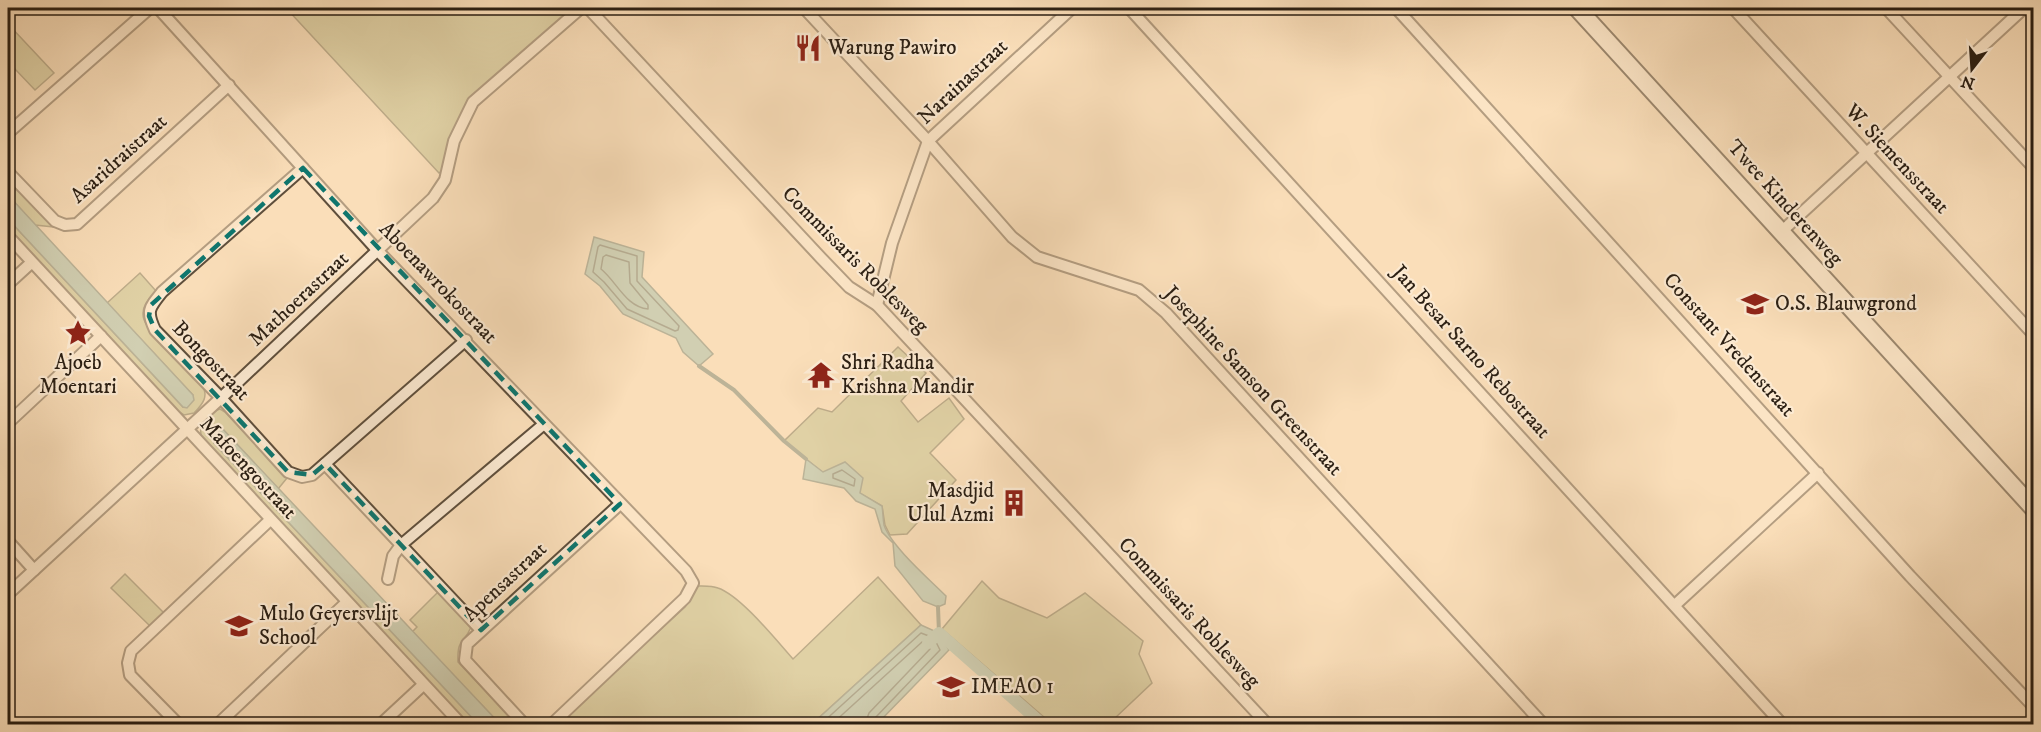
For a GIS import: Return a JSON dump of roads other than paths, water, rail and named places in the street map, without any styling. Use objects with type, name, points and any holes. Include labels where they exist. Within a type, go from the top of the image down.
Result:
[{"type":"street","points":[[8,133],[150,8]]},
{"type":"street","name":"Aboenawrokostraat","points":[[158,8],[378,250],[686,571],[693,583],[685,598],[552,724]]},
{"type":"street","name":"Mathoerastraat","points":[[8,594],[221,398],[433,198],[445,180],[454,141],[473,102],[581,8]]},
{"type":"street","name":"Commissaris Roblesweg","points":[[588,8],[849,287],[877,305],[1267,724]]},
{"type":"street","name":"Josephine Samson Greenstraat","points":[[804,8],[928,141],[1012,237],[1037,257],[1139,290],[1166,313],[1543,724]]},
{"type":"street","name":"Narainastraat","points":[[877,305],[892,243],[928,141],[1072,8]]},
{"type":"street","name":"Jan Besar Sarno Rebostraat","points":[[1129,8],[1782,724]]},
{"type":"street","name":"Constant Vredenstraat","points":[[1396,8],[1910,576],[2034,707]]},
{"type":"street","name":"Twee Kinderenweg","points":[[1577,8],[2034,509]]},
{"type":"street","name":"W. Siemensstraat","points":[[1733,8],[2034,335]]},
{"type":"street","points":[[1886,8],[2034,168]]},
{"type":"street","points":[[1781,232],[2024,8]]},
{"type":"street","name":"Asaridraistraat","points":[[8,172],[55,221],[65,225],[77,224],[229,85]]},
{"type":"street","name":"Bongostraat","points":[[303,168],[162,292],[151,305],[149,316],[155,330],[288,472],[302,477],[312,476],[325,464]]},
{"type":"street","name":"Mafoengostraat","points":[[8,236],[461,724]]},
{"type":"street","points":[[8,284],[31,262]]},
{"type":"street","points":[[8,423],[101,336]]},
{"type":"street","points":[[466,340],[325,464],[481,630]]},
{"type":"street","points":[[388,579],[393,556],[401,544],[544,423]]},
{"type":"street","points":[[1675,605],[1818,473]]},
{"type":"street","name":"Apensastraat","points":[[524,724],[465,660],[467,644],[620,504]]},
{"type":"street","points":[[178,724],[130,675],[128,663],[131,651],[270,520]]},
{"type":"street","points":[[8,541],[34,570]]},
{"type":"street","points":[[218,724],[346,602]]},
{"type":"street","points":[[381,724],[423,685]]},
{"type":"water","points":[[8,195],[193,395],[194,400],[187,408],[183,407],[8,219]]},
{"type":"water","points":[[594,237],[644,252],[642,277],[713,354],[699,366],[683,352],[676,338],[623,314],[600,286],[585,274]]},
{"type":"water","points":[[219,425],[500,724],[478,724],[214,443],[211,434]]},
{"type":"water","points":[[806,459],[823,472],[845,462],[863,478],[860,493],[882,506],[884,525],[894,543],[946,596],[945,604],[938,607],[923,601],[895,566],[893,543],[882,532],[875,509],[856,501],[844,488],[803,479]]},
{"type":"water","points":[[921,625],[939,633],[949,650],[877,724],[812,724]]},
{"type":"waterway","points":[[699,366],[734,390],[784,441],[806,459]]},
{"type":"waterway","points":[[938,607],[939,633]]},
{"type":"waterway","points":[[928,643],[939,633],[1042,724]]},
{"type":"place","name":"Warung Pawiro","points":[[808,48]]},
{"type":"place","name":"O.S. Blauwgrond","points":[[1755,304]]},
{"type":"place","name":"Ajoeb Moentari","points":[[78,333]]},
{"type":"place","name":"Shri Radha Krishna Mandir","points":[[821,375]]},
{"type":"place","name":"Masdjid Ulul Azmi","points":[[1014,503]]},
{"type":"place","name":"Mulo Geyersvlijt School","points":[[239,626]]},
{"type":"place","name":"IMEAO 1","points":[[951,687]]}]
